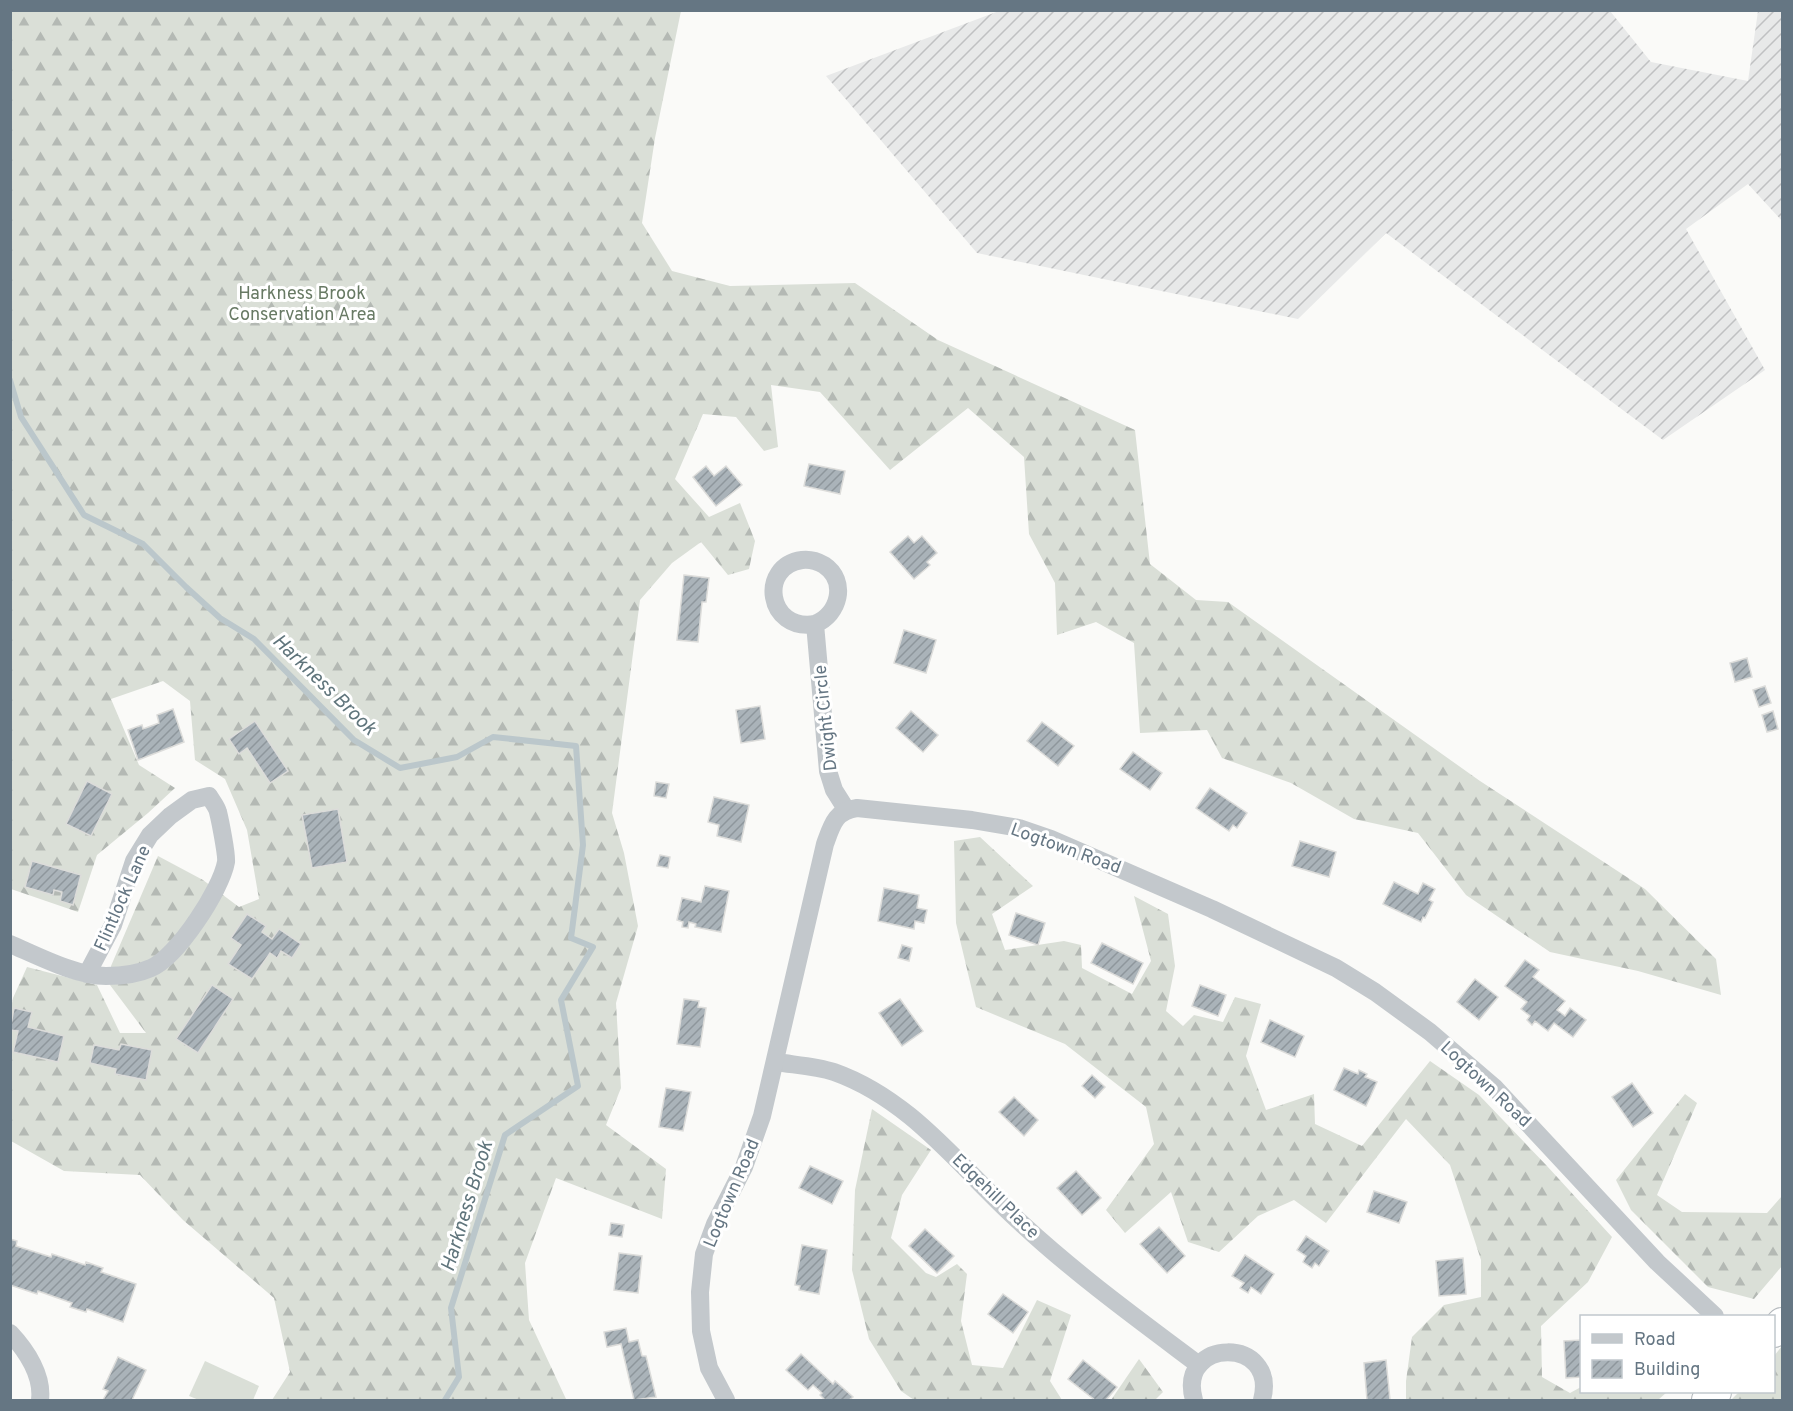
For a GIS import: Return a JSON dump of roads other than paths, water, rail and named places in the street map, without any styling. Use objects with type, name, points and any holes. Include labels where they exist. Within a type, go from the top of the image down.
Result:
[{"type":"street","name":"Dwight Circle","points":[[815,624],[828,771],[834,789],[846,809]]},
{"type":"street","name":"Flintlock Lane","points":[[10,944],[87,974],[104,976],[151,968],[168,957],[193,927],[214,890],[226,861],[218,810],[209,796],[192,800],[150,835],[134,861],[113,925],[87,974]]},
{"type":"street","name":"Logtown Road","points":[[726,1401],[709,1368],[701,1331],[699,1292],[704,1254],[715,1224],[751,1150],[762,1116],[825,844],[838,816],[846,809],[869,808],[1019,828],[1107,861],[1346,974],[1431,1032],[1494,1087],[1657,1262],[1713,1315]]},
{"type":"street","name":"Edgehill Place","points":[[776,1062],[832,1071],[856,1081],[891,1101],[918,1121],[1019,1222],[1124,1309],[1199,1365]]},
{"type":"street","points":[[10,1333],[19,1342],[33,1365],[41,1389],[40,1401]]},
{"type":"street","points":[[1194,1401],[1192,1384],[1199,1365],[1221,1352],[1245,1356],[1253,1362],[1262,1375],[1264,1390],[1262,1401]]},
{"type":"waterway","name":"Harkness Brook","points":[[10,380],[21,417],[84,515],[143,544],[220,618],[254,639],[354,740],[400,768],[457,757],[493,737],[576,746],[583,845],[571,938],[593,947],[561,1000],[578,1086],[505,1135],[451,1308],[459,1377],[445,1400]]},
{"type":"park label","name":"Harkness Brook Conservation Area","points":[[302,303]]}]
